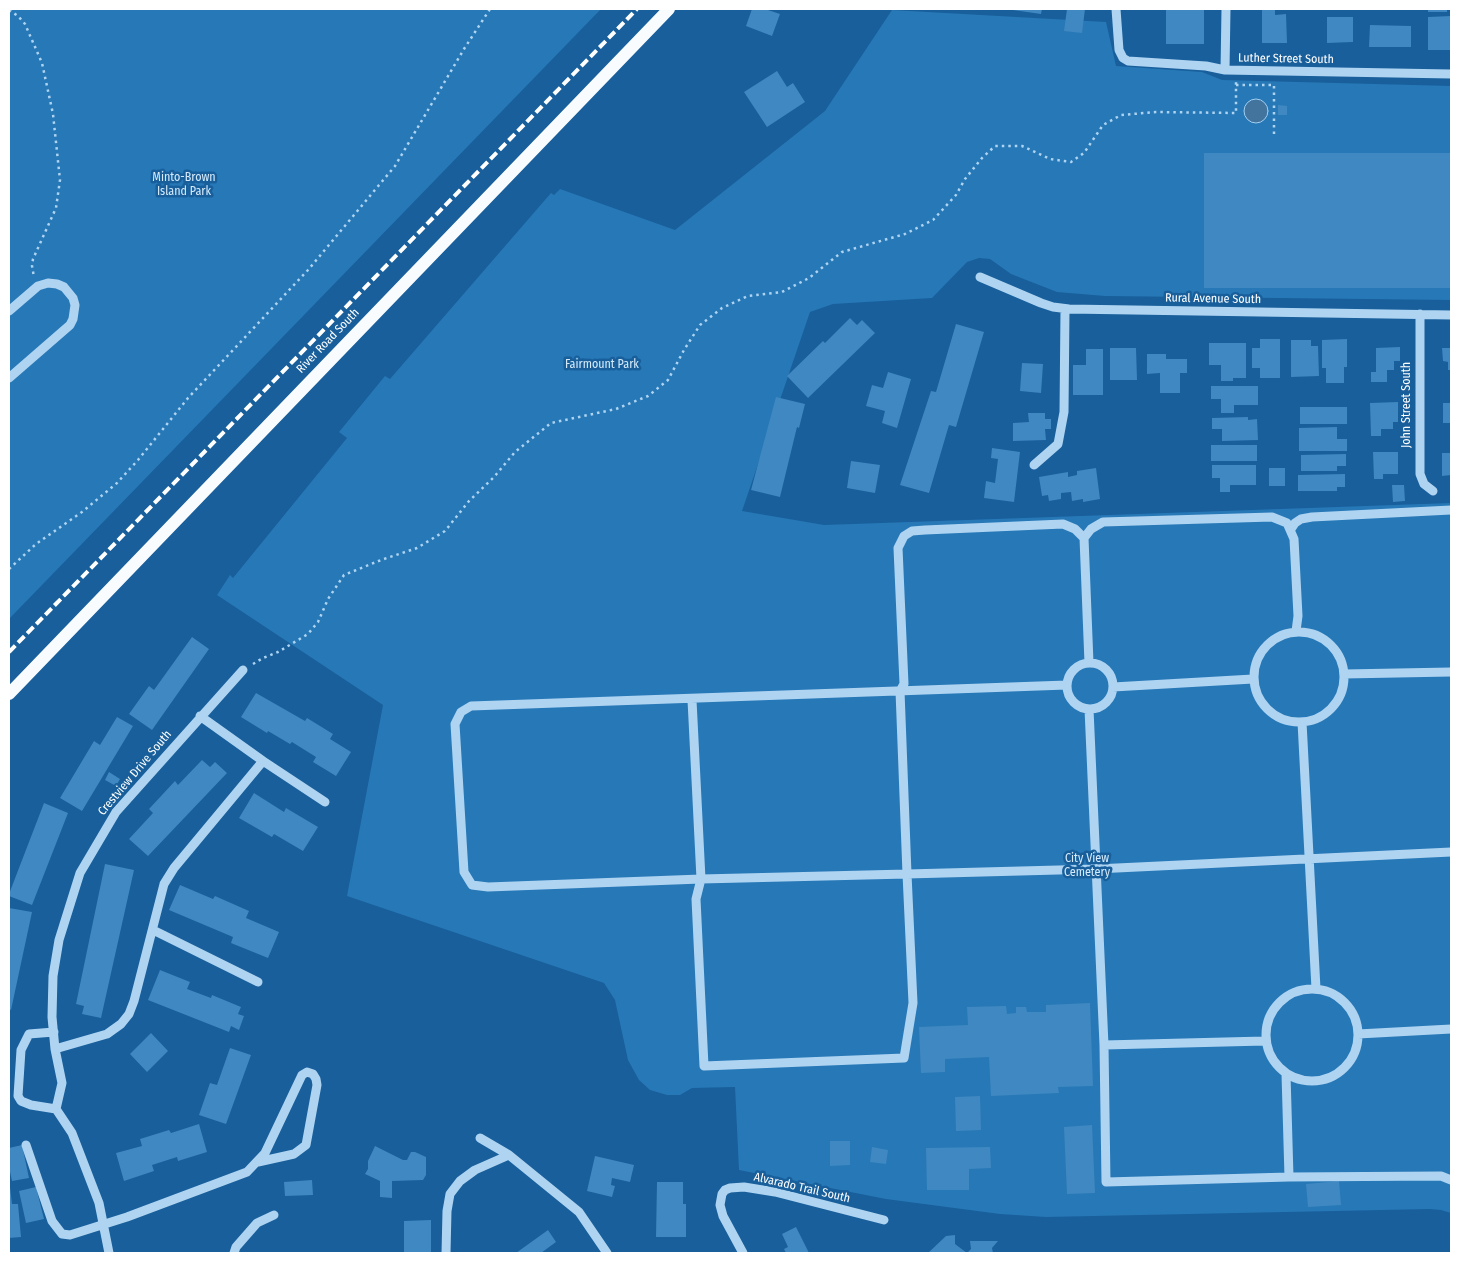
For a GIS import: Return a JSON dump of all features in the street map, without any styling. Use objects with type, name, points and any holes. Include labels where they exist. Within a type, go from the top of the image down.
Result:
[{"type":"main road","name":"River Road South","points":[[9,694],[669,9]]},
{"type":"street","name":"Luther Street South","points":[[1116,9],[1119,50],[1123,58],[1136,62],[1206,66],[1225,70],[1451,74]]},
{"type":"street","points":[[1225,70],[1226,9]]},
{"type":"street","name":"Rural Avenue South","points":[[980,277],[1041,303],[1065,309],[1451,315]]},
{"type":"street","points":[[9,311],[38,286],[48,283],[57,284],[69,292],[75,304],[73,319],[70,325],[9,378]]},
{"type":"street","points":[[1034,465],[1058,444],[1064,412],[1065,309]]},
{"type":"street","name":"John Street South","points":[[1420,314],[1420,474],[1424,484],[1433,491]]},
{"type":"street","points":[[1291,529],[1301,519],[1312,517],[1451,510]]},
{"type":"street","points":[[1084,538],[1091,529],[1102,522],[1272,517],[1287,523],[1294,539],[1298,616],[1296,631]]},
{"type":"street","points":[[692,700],[702,879],[696,899],[704,1066],[904,1058],[913,1003],[900,691],[904,684],[898,548],[904,536],[912,532],[925,530],[1062,524],[1075,528],[1084,538],[1089,663]]},
{"type":"street","points":[[1296,631],[1310,633],[1323,638],[1334,648],[1341,660],[1344,674],[1343,688],[1337,701],[1328,712],[1315,719],[1302,722],[1287,720],[1274,715],[1264,705],[1257,693],[1254,679],[1255,665],[1260,652],[1282,634],[1296,631]]},
{"type":"street","points":[[1095,663],[1102,666],[1108,672],[1113,686],[1109,700],[1096,708],[1089,709],[1082,708],[1070,699],[1067,685],[1073,670],[1079,666],[1095,663]]},
{"type":"street","name":"Crestview Drive South","points":[[56,1109],[62,1083],[55,1049],[52,1017],[53,976],[59,940],[80,873],[116,812],[243,670]]},
{"type":"street","points":[[1344,674],[1451,672]]},
{"type":"street","points":[[1113,686],[1254,679]]},
{"type":"street","points":[[1067,685],[692,700],[471,706],[461,712],[455,724],[464,872],[472,884],[488,887],[702,879],[1096,869],[1451,852]]},
{"type":"street","points":[[1089,709],[1104,1046],[1106,1182],[1288,1177],[1441,1176],[1451,1180]]},
{"type":"street","points":[[200,716],[325,802]]},
{"type":"street","points":[[1302,722],[1316,989]]},
{"type":"street","points":[[55,1049],[108,1034],[121,1024],[129,1014],[164,884],[263,761]]},
{"type":"street","points":[[152,930],[258,982]]},
{"type":"street","points":[[1316,989],[1329,992],[1341,999],[1350,1009],[1356,1021],[1358,1034],[1356,1049],[1350,1062],[1340,1072],[1328,1079],[1313,1082],[1299,1080],[1286,1074],[1276,1065],[1269,1054],[1265,1041],[1270,1014],[1278,1003],[1296,992],[1316,989]]},
{"type":"street","points":[[1358,1034],[1451,1029]]},
{"type":"street","points":[[54,1032],[29,1034],[21,1050],[18,1096],[21,1101],[31,1105],[56,1109],[72,1132],[99,1203],[109,1253]]},
{"type":"street","points":[[1104,1046],[1265,1041]]},
{"type":"street","points":[[26,1145],[52,1221],[62,1234],[70,1235],[104,1225],[232,1179],[246,1172],[265,1153],[302,1074],[307,1072],[313,1074],[317,1085],[306,1144],[294,1154],[258,1162]]},
{"type":"street","points":[[1286,1074],[1288,1177]]},
{"type":"street","points":[[480,1138],[509,1155],[578,1212],[606,1253]]},
{"type":"street","points":[[446,1253],[446,1211],[450,1194],[460,1180],[475,1170],[509,1155]]},
{"type":"street","name":"Alvarado Trail South","points":[[743,1253],[723,1216],[720,1205],[722,1194],[730,1188],[744,1187],[775,1192],[884,1220]]},
{"type":"street","points":[[234,1253],[236,1246],[257,1223],[274,1215]]},
{"type":"path","points":[[9,570],[36,544],[82,512],[117,483],[188,398],[308,270],[395,166],[464,49],[490,9]]},
{"type":"path","points":[[9,10],[25,24],[35,46],[46,78],[54,123],[60,189],[56,208],[33,259],[32,272],[38,286]]},
{"type":"path","points":[[243,670],[308,634],[318,622],[328,599],[344,575],[417,548],[445,530],[469,501],[494,477],[515,452],[552,423],[616,409],[648,396],[668,380],[700,325],[722,308],[748,296],[782,292],[809,278],[842,252],[905,234],[933,220],[956,196],[964,179],[995,146],[1022,146],[1050,159],[1071,162],[1084,153],[1103,125],[1121,115],[1156,112],[1236,114],[1237,70]]},
{"type":"path","points":[[1236,85],[1274,85],[1274,134]]},
{"type":"green space","name":"Minto-Brown Island Park","points":[[9,9],[601,9],[9,619]]},
{"type":"green space","name":"City View Cemetery","points":[[892,10],[1106,22],[1116,66],[1202,72],[1222,80],[1451,86],[1451,153],[1204,153],[1204,288],[1451,288],[1451,300],[1105,296],[1057,292],[1011,274],[990,259],[979,258],[967,262],[932,298],[833,304],[810,312],[742,511],[824,525],[1451,503],[1451,1213],[1430,1209],[1046,1217],[1000,1214],[886,1199],[739,1170],[735,1087],[692,1088],[680,1095],[667,1095],[650,1090],[639,1080],[628,1060],[615,1000],[604,983],[347,896],[383,705],[217,595],[230,575],[233,578],[347,438],[339,432],[385,376],[390,379],[551,193],[554,195],[560,189],[675,230],[825,111]],"holes":[[[1257,100],[1266,105],[1267,115],[1245,112],[1249,102]]]},
{"type":"shaded area","points":[[1256,99],[1264,103],[1268,111],[1264,119],[1256,123],[1248,119],[1244,111],[1248,103]]},
{"type":"building","points":[[752,9],[765,9],[780,14],[772,36],[746,26]]},
{"type":"building","points":[[1006,9],[1042,9],[1041,14]]},
{"type":"building","points":[[1067,9],[1085,9],[1082,33],[1064,31]]},
{"type":"building","points":[[1166,9],[1204,10],[1204,44],[1166,44]]},
{"type":"building","points":[[1262,9],[1275,9],[1275,15],[1286,14],[1287,43],[1262,43]]},
{"type":"building","points":[[1428,9],[1447,9],[1447,12],[1428,12]]},
{"type":"building","points":[[1451,16],[1451,50],[1428,50],[1428,17]]},
{"type":"building","points":[[1327,17],[1353,17],[1353,42],[1327,43]]},
{"type":"building","points":[[1370,25],[1411,26],[1411,47],[1369,47]]},
{"type":"building","points":[[777,71],[787,87],[793,83],[805,102],[767,127],[744,92]]},
{"type":"building","points":[[1278,105],[1287,106],[1287,115],[1278,115]]},
{"type":"building","points":[[1204,153],[1451,153],[1451,288],[1204,288]]},
{"type":"building","points":[[850,318],[857,325],[862,320],[875,333],[808,398],[787,376]]},
{"type":"building","points":[[956,324],[984,332],[956,427],[949,425],[929,493],[900,485],[931,391],[936,392]]},
{"type":"building","points":[[1260,339],[1280,339],[1280,378],[1260,378],[1260,368],[1252,368],[1252,348],[1260,348]]},
{"type":"building","points":[[1347,339],[1347,367],[1344,367],[1344,383],[1326,383],[1326,368],[1322,368],[1322,340]]},
{"type":"building","points":[[1291,340],[1311,340],[1311,346],[1318,346],[1319,376],[1291,377]]},
{"type":"building","points":[[1209,343],[1246,343],[1246,378],[1233,378],[1233,381],[1221,381],[1221,365],[1209,365]]},
{"type":"building","points":[[1400,347],[1400,361],[1394,361],[1394,370],[1387,370],[1387,382],[1371,382],[1371,372],[1376,372],[1376,348]]},
{"type":"building","points":[[1110,348],[1136,348],[1137,380],[1110,380]]},
{"type":"building","points":[[1442,348],[1451,348],[1451,370],[1448,370],[1448,362],[1443,361]]},
{"type":"building","points":[[1086,349],[1103,349],[1103,395],[1073,395],[1073,365],[1086,365]]},
{"type":"building","points":[[1147,354],[1166,354],[1166,359],[1187,359],[1187,373],[1180,373],[1180,393],[1160,393],[1160,373],[1147,374]]},
{"type":"building","points":[[1022,363],[1043,364],[1041,393],[1020,391]]},
{"type":"building","points":[[888,372],[911,379],[897,428],[882,423],[885,411],[866,406],[872,385],[883,388]]},
{"type":"building","points":[[1211,386],[1258,386],[1258,405],[1234,405],[1234,413],[1221,413],[1221,399],[1211,399]]},
{"type":"building","points":[[776,397],[805,404],[799,428],[797,427],[780,497],[751,490]]},
{"type":"building","points":[[1398,402],[1398,422],[1393,422],[1393,429],[1381,429],[1381,436],[1371,436],[1370,403]]},
{"type":"building","points":[[1443,403],[1451,403],[1451,423],[1443,423]]},
{"type":"building","points":[[1300,407],[1347,407],[1347,424],[1300,424]]},
{"type":"building","points":[[1028,413],[1045,413],[1045,419],[1051,419],[1051,429],[1045,429],[1046,440],[1013,441],[1013,423],[1029,422]]},
{"type":"building","points":[[1248,417],[1248,420],[1257,419],[1258,440],[1222,441],[1222,429],[1212,429],[1212,418]]},
{"type":"building","points":[[1337,427],[1337,439],[1347,439],[1347,451],[1299,451],[1299,428]]},
{"type":"building","points":[[1211,445],[1257,445],[1257,461],[1211,461]]},
{"type":"building","points":[[992,448],[1020,452],[1014,502],[984,498],[986,481],[995,483],[998,459],[991,458]]},
{"type":"building","points":[[1373,452],[1398,452],[1398,474],[1383,474],[1383,479],[1374,479]]},
{"type":"building","points":[[1442,453],[1451,453],[1451,475],[1442,476]]},
{"type":"building","points":[[1346,454],[1346,466],[1337,466],[1337,471],[1301,471],[1301,455]]},
{"type":"building","points":[[851,461],[880,465],[875,493],[847,488]]},
{"type":"building","points":[[1212,465],[1256,465],[1256,485],[1230,485],[1230,492],[1220,492],[1220,478],[1212,478]]},
{"type":"building","points":[[1096,468],[1100,499],[1083,502],[1083,499],[1072,501],[1071,492],[1061,493],[1061,499],[1049,501],[1048,495],[1042,496],[1039,477],[1068,472],[1068,477],[1077,475],[1077,471]]},
{"type":"building","points":[[1269,468],[1285,468],[1285,486],[1269,486]]},
{"type":"building","points":[[1345,474],[1345,487],[1337,487],[1337,491],[1298,491],[1298,475]]},
{"type":"building","points":[[1392,485],[1404,485],[1405,501],[1393,502]]},
{"type":"building","points":[[192,637],[209,649],[152,730],[129,714],[149,686],[154,690]]},
{"type":"building","points":[[256,693],[305,721],[307,718],[333,734],[330,739],[351,752],[336,776],[313,762],[316,757],[292,742],[290,744],[268,731],[267,733],[241,717]]},
{"type":"building","points":[[117,717],[133,726],[82,811],[60,798],[94,741],[100,745]]},
{"type":"building","points":[[202,760],[210,767],[215,762],[227,773],[148,856],[129,839],[153,813],[149,809],[175,781],[178,785]]},
{"type":"building","points":[[109,772],[120,779],[116,786],[105,780]]},
{"type":"building","points":[[254,793],[284,812],[286,808],[318,827],[303,851],[274,834],[272,837],[239,818]]},
{"type":"building","points":[[44,803],[68,813],[32,905],[9,896],[9,894]]},
{"type":"building","points":[[105,864],[134,870],[101,1018],[82,1014],[84,1006],[76,1004]]},
{"type":"building","points":[[180,885],[213,899],[215,896],[249,911],[246,918],[279,932],[268,958],[231,943],[233,937],[169,910]]},
{"type":"building","points":[[9,908],[32,912],[11,1010],[9,1009]]},
{"type":"building","points":[[160,970],[190,982],[187,989],[211,998],[212,995],[241,1007],[238,1014],[244,1016],[239,1030],[231,1026],[229,1032],[148,1000]]},
{"type":"building","points":[[1090,1003],[1093,1086],[1058,1087],[1059,1093],[991,1096],[989,1057],[945,1059],[945,1072],[921,1073],[919,1027],[968,1025],[967,1007],[1006,1006],[1007,1014],[1016,1013],[1016,1007],[1026,1007],[1027,1012],[1046,1012],[1046,1005]]},
{"type":"building","points":[[151,1033],[168,1051],[147,1072],[130,1054]]},
{"type":"building","points":[[230,1048],[251,1055],[226,1124],[199,1115],[210,1083],[217,1085]]},
{"type":"building","points":[[980,1096],[981,1130],[956,1131],[955,1097]]},
{"type":"building","points":[[199,1124],[207,1152],[178,1161],[177,1157],[152,1165],[154,1171],[124,1181],[116,1153],[142,1146],[140,1139],[169,1130],[171,1133]]},
{"type":"building","points":[[1092,1125],[1095,1193],[1067,1194],[1064,1127]]},
{"type":"building","points":[[830,1141],[850,1141],[850,1165],[830,1166]]},
{"type":"building","points":[[22,1145],[29,1178],[12,1181],[9,1167],[9,1148]]},
{"type":"building","points":[[375,1146],[403,1160],[407,1160],[411,1152],[426,1157],[426,1175],[423,1180],[392,1181],[392,1198],[380,1197],[380,1181],[365,1174],[368,1169],[368,1161]]},
{"type":"building","points":[[872,1147],[888,1150],[886,1164],[870,1162]]},
{"type":"building","points":[[990,1147],[991,1168],[969,1169],[969,1190],[927,1190],[926,1148]]},
{"type":"building","points":[[595,1156],[634,1165],[630,1182],[612,1178],[611,1185],[615,1186],[612,1197],[587,1191]]},
{"type":"building","points":[[312,1180],[313,1195],[285,1196],[284,1182]]},
{"type":"building","points":[[1339,1181],[1341,1205],[1308,1207],[1306,1184]]},
{"type":"building","points":[[657,1182],[683,1182],[683,1204],[686,1204],[686,1237],[656,1237]]},
{"type":"building","points":[[9,1187],[12,1204],[18,1204],[21,1237],[9,1238]]},
{"type":"building","points":[[36,1187],[44,1219],[26,1223],[19,1191]]},
{"type":"building","points":[[431,1220],[431,1253],[404,1253],[404,1221]]},
{"type":"building","points":[[796,1227],[809,1253],[786,1253],[784,1249],[788,1247],[782,1234]]},
{"type":"building","points":[[548,1230],[556,1242],[541,1253],[516,1253]]},
{"type":"building","points":[[955,1235],[955,1244],[967,1253],[928,1253],[946,1236]]},
{"type":"building","points":[[970,1241],[998,1241],[992,1248],[993,1253],[967,1253],[971,1249]]},
{"type":"railway","points":[[9,652],[637,9]]},
{"type":"park label","name":"Fairmount Park","points":[[602,365]]}]
